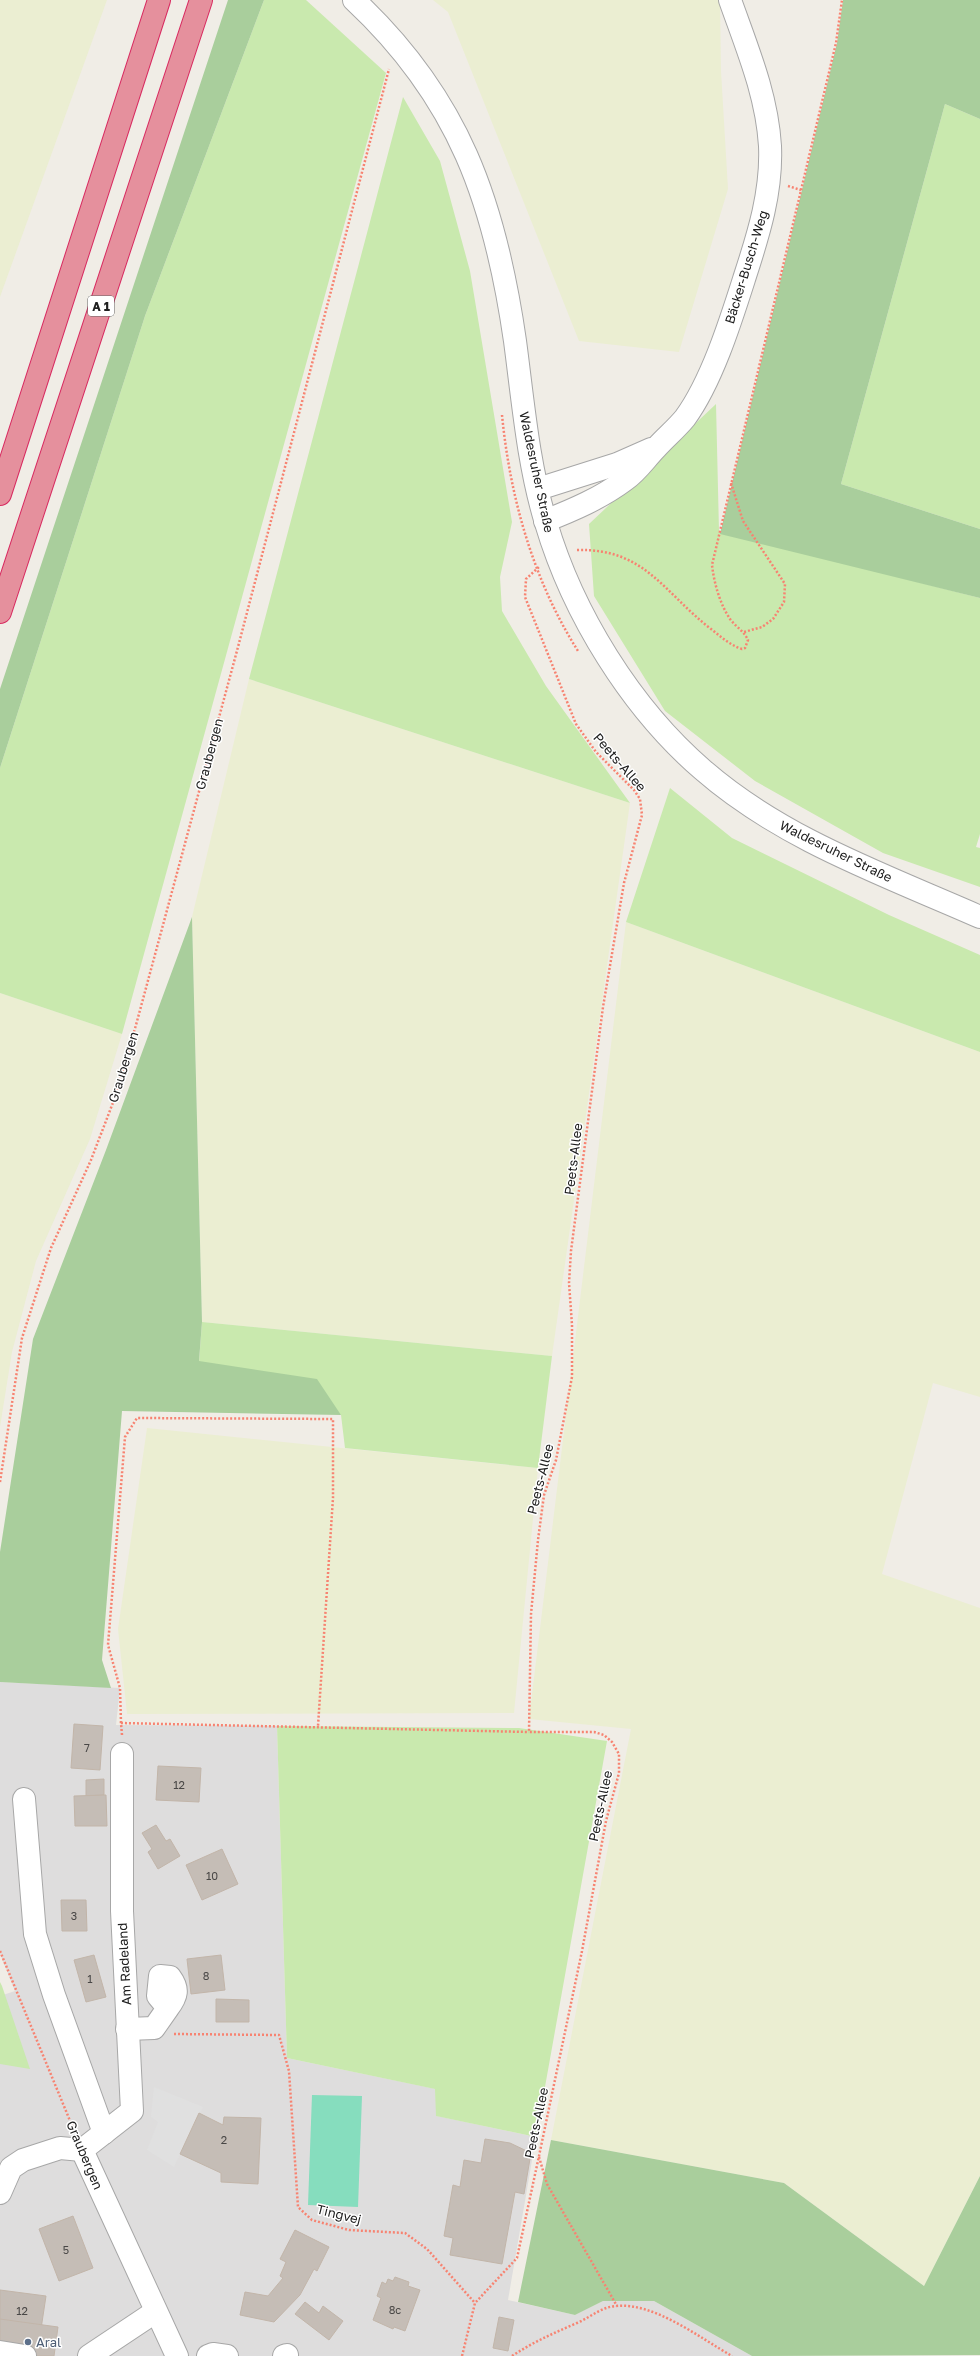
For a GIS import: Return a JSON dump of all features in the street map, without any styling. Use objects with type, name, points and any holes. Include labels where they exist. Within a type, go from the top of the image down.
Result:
[{"type":"highway","points":[[0,494],[159,0]]},
{"type":"highway","name":"A 1","points":[[0,612],[201,0]]},
{"type":"street","name":"Waldesruher Straße","points":[[354,0],[423,78],[462,143],[480,186],[496,240],[507,289],[538,489],[545,521],[557,556],[599,644],[631,692],[675,744],[704,772],[783,826],[835,853],[980,917]]},
{"type":"street","name":"Bäcker-Busch-Weg","points":[[545,521],[601,496],[626,480],[644,463],[656,447],[684,418],[705,384],[740,294],[762,221],[769,180],[770,147],[767,119],[760,84],[730,0]]},
{"type":"street","name":"Bäcker-Busch-Weg","points":[[538,489],[617,464],[656,447]]},
{"type":"street","name":"Am Radeland","points":[[82,2150],[132,2110],[122,1911],[122,1754]]},
{"type":"street","points":[[24,1799],[35,1934],[54,1995],[104,2133]]},
{"type":"street","points":[[128,2029],[154,2028],[168,2008]]},
{"type":"street","points":[[0,2193],[11,2168],[23,2160],[60,2148],[82,2150]]},
{"type":"street","name":"Graubergen","points":[[82,2150],[177,2356]]},
{"type":"street","points":[[89,2356],[156,2312]]},
{"type":"street","points":[[0,2352],[25,2356]]},
{"type":"street","points":[[208,2356],[213,2354],[227,2356]]},
{"type":"path","points":[[574,551],[593,550],[612,553],[633,561],[656,577],[688,611],[728,642],[742,649],[745,648],[748,640],[744,632],[730,619],[714,580],[712,565],[836,43],[842,0]]},
{"type":"path","name":"Graubergen","points":[[0,1482],[22,1338],[51,1248],[91,1160],[114,1100],[238,647],[389,68],[394,73]]},
{"type":"path","points":[[501,409],[506,459],[516,500],[536,568],[553,607],[581,656]]},
{"type":"path","points":[[731,483],[743,521],[785,584],[784,602],[773,619],[762,627],[744,632]]},
{"type":"path","name":"Peets-Allee","points":[[462,2356],[475,2303],[517,2258],[582,1951],[606,1821],[619,1773],[619,1754],[612,1742],[604,1735],[594,1732],[529,1732],[531,1614],[544,1495],[556,1460],[572,1377],[569,1283],[603,1007],[624,882],[642,815],[640,799],[634,790],[596,752],[576,724],[564,698],[526,598],[526,579],[536,568]]},
{"type":"path","points":[[122,1754],[120,1688],[108,1645],[125,1437],[137,1418],[333,1419],[333,1498],[318,1726]]},
{"type":"path","points":[[122,1723],[318,1726],[529,1732]]},
{"type":"path","name":"Graubergen","points":[[0,1951],[82,2150]]},
{"type":"path","name":"Tingvej","points":[[168,2034],[279,2035],[289,2071],[298,2207],[312,2220],[349,2230],[405,2233],[427,2249],[475,2303]]},
{"type":"path","points":[[539,2156],[546,2184],[617,2306]]},
{"type":"path","points":[[512,2356],[533,2342],[585,2320],[601,2309],[617,2306],[650,2310],[732,2356]]},
{"type":"shaded area","points":[[0,1682],[120,1688],[116,1725],[277,1726],[287,2058],[436,2089],[437,2116],[536,2137],[508,2300],[575,2315],[603,2301],[654,2301],[752,2356],[0,2356],[0,1996],[15,1991],[0,1954]]},
{"type":"shaded area","points":[[154,2087],[203,2107],[174,2167],[147,2150],[158,2122],[151,2117]]},
{"type":"green space","points":[[0,0],[107,0],[0,297]]},
{"type":"green space","points":[[228,0],[264,0],[145,316],[0,768],[0,689]]},
{"type":"green space","points":[[264,0],[306,0],[386,73],[122,1034],[0,993],[0,768],[145,316]]},
{"type":"green space","points":[[433,0],[720,0],[721,71],[728,189],[679,352],[579,341],[448,12]]},
{"type":"green space","points":[[843,0],[980,0],[980,119],[945,104],[841,484],[980,529],[980,598],[720,534],[837,43]]},
{"type":"green space","points":[[403,97],[440,161],[470,271],[512,522],[500,577],[502,611],[546,686],[630,803],[249,679]]},
{"type":"green space","points":[[945,104],[980,119],[980,529],[841,484]]},
{"type":"green space","points":[[716,404],[719,531],[980,598],[980,834],[976,847],[980,848],[980,887],[883,853],[755,781],[665,711],[594,596],[589,524]]},
{"type":"green space","points":[[249,679],[630,803],[552,1356],[202,1322],[192,917]]},
{"type":"green space","points":[[670,788],[732,838],[889,915],[980,955],[980,1052],[626,922]]},
{"type":"green space","points":[[192,917],[202,1322],[199,1361],[317,1379],[341,1415],[122,1411],[102,1660],[111,1688],[0,1682],[0,1552],[33,1339],[106,1150]]},
{"type":"green space","points":[[626,922],[980,1052],[980,1397],[933,1383],[882,1574],[980,1608],[980,2176],[924,2286],[784,2183],[551,2140],[631,1729],[529,1719]]},
{"type":"green space","points":[[0,993],[122,1034],[90,1139],[36,1261],[12,1352],[0,1427]]},
{"type":"green space","points":[[202,1322],[552,1356],[538,1468],[345,1448],[341,1415],[199,1362]]},
{"type":"green space","points":[[147,1428],[538,1468],[514,1713],[127,1714],[118,1629]]},
{"type":"green space","points":[[277,1726],[519,1728],[607,1741],[536,2137],[436,2116],[435,2089],[287,2058]]},
{"type":"green space","points":[[0,1982],[2,1986],[30,2069],[0,2064]]},
{"type":"green space","points":[[312,2095],[362,2096],[358,2207],[308,2205]]},
{"type":"green space","points":[[551,2140],[784,2183],[924,2286],[980,2176],[980,2355],[752,2356],[654,2301],[603,2301],[575,2315],[518,2302]]},
{"type":"building","points":[[74,1724],[103,1726],[100,1770],[71,1768]]},
{"type":"building","points":[[158,1766],[201,1768],[199,1802],[156,1800]]},
{"type":"building","points":[[104,1779],[104,1795],[86,1796],[86,1780]]},
{"type":"building","points":[[106,1795],[107,1826],[75,1826],[74,1796]]},
{"type":"building","points":[[156,1825],[166,1841],[170,1839],[180,1856],[158,1869],[148,1852],[152,1849],[142,1833]]},
{"type":"building","points":[[222,1849],[238,1884],[202,1900],[186,1865]]},
{"type":"building","points":[[61,1900],[86,1900],[87,1931],[62,1931]]},
{"type":"building","points":[[94,1955],[106,1997],[86,2002],[74,1960]]},
{"type":"building","points":[[221,1955],[225,1990],[191,1994],[187,1959]]},
{"type":"building","points":[[216,1999],[249,2000],[249,2022],[216,2022]]},
{"type":"building","points":[[199,2113],[223,2125],[224,2117],[261,2118],[258,2184],[221,2182],[221,2173],[180,2154]]},
{"type":"building","points":[[485,2139],[510,2143],[531,2153],[524,2194],[515,2192],[502,2264],[450,2255],[453,2238],[444,2236],[453,2185],[460,2187],[464,2160],[481,2163]]},
{"type":"building","points":[[73,2216],[93,2268],[59,2281],[39,2229]]},
{"type":"building","points":[[295,2230],[329,2247],[317,2271],[314,2269],[300,2295],[274,2322],[240,2315],[245,2292],[268,2296],[283,2278],[280,2276],[286,2262],[280,2259]]},
{"type":"building","points":[[395,2277],[409,2282],[408,2286],[420,2290],[405,2331],[394,2327],[393,2329],[373,2320],[381,2298],[377,2296],[382,2282],[386,2284],[388,2279],[393,2281]]},
{"type":"building","points":[[0,2290],[46,2296],[41,2329],[0,2324]]},
{"type":"building","points":[[305,2302],[319,2313],[323,2306],[343,2321],[329,2340],[295,2314]]},
{"type":"building","points":[[499,2317],[514,2320],[508,2351],[493,2348]]},
{"type":"building","name":"Aral","points":[[0,2319],[58,2327],[54,2356],[0,2356]]},
{"type":"place","name":"Aral","points":[[28,2342]]}]
